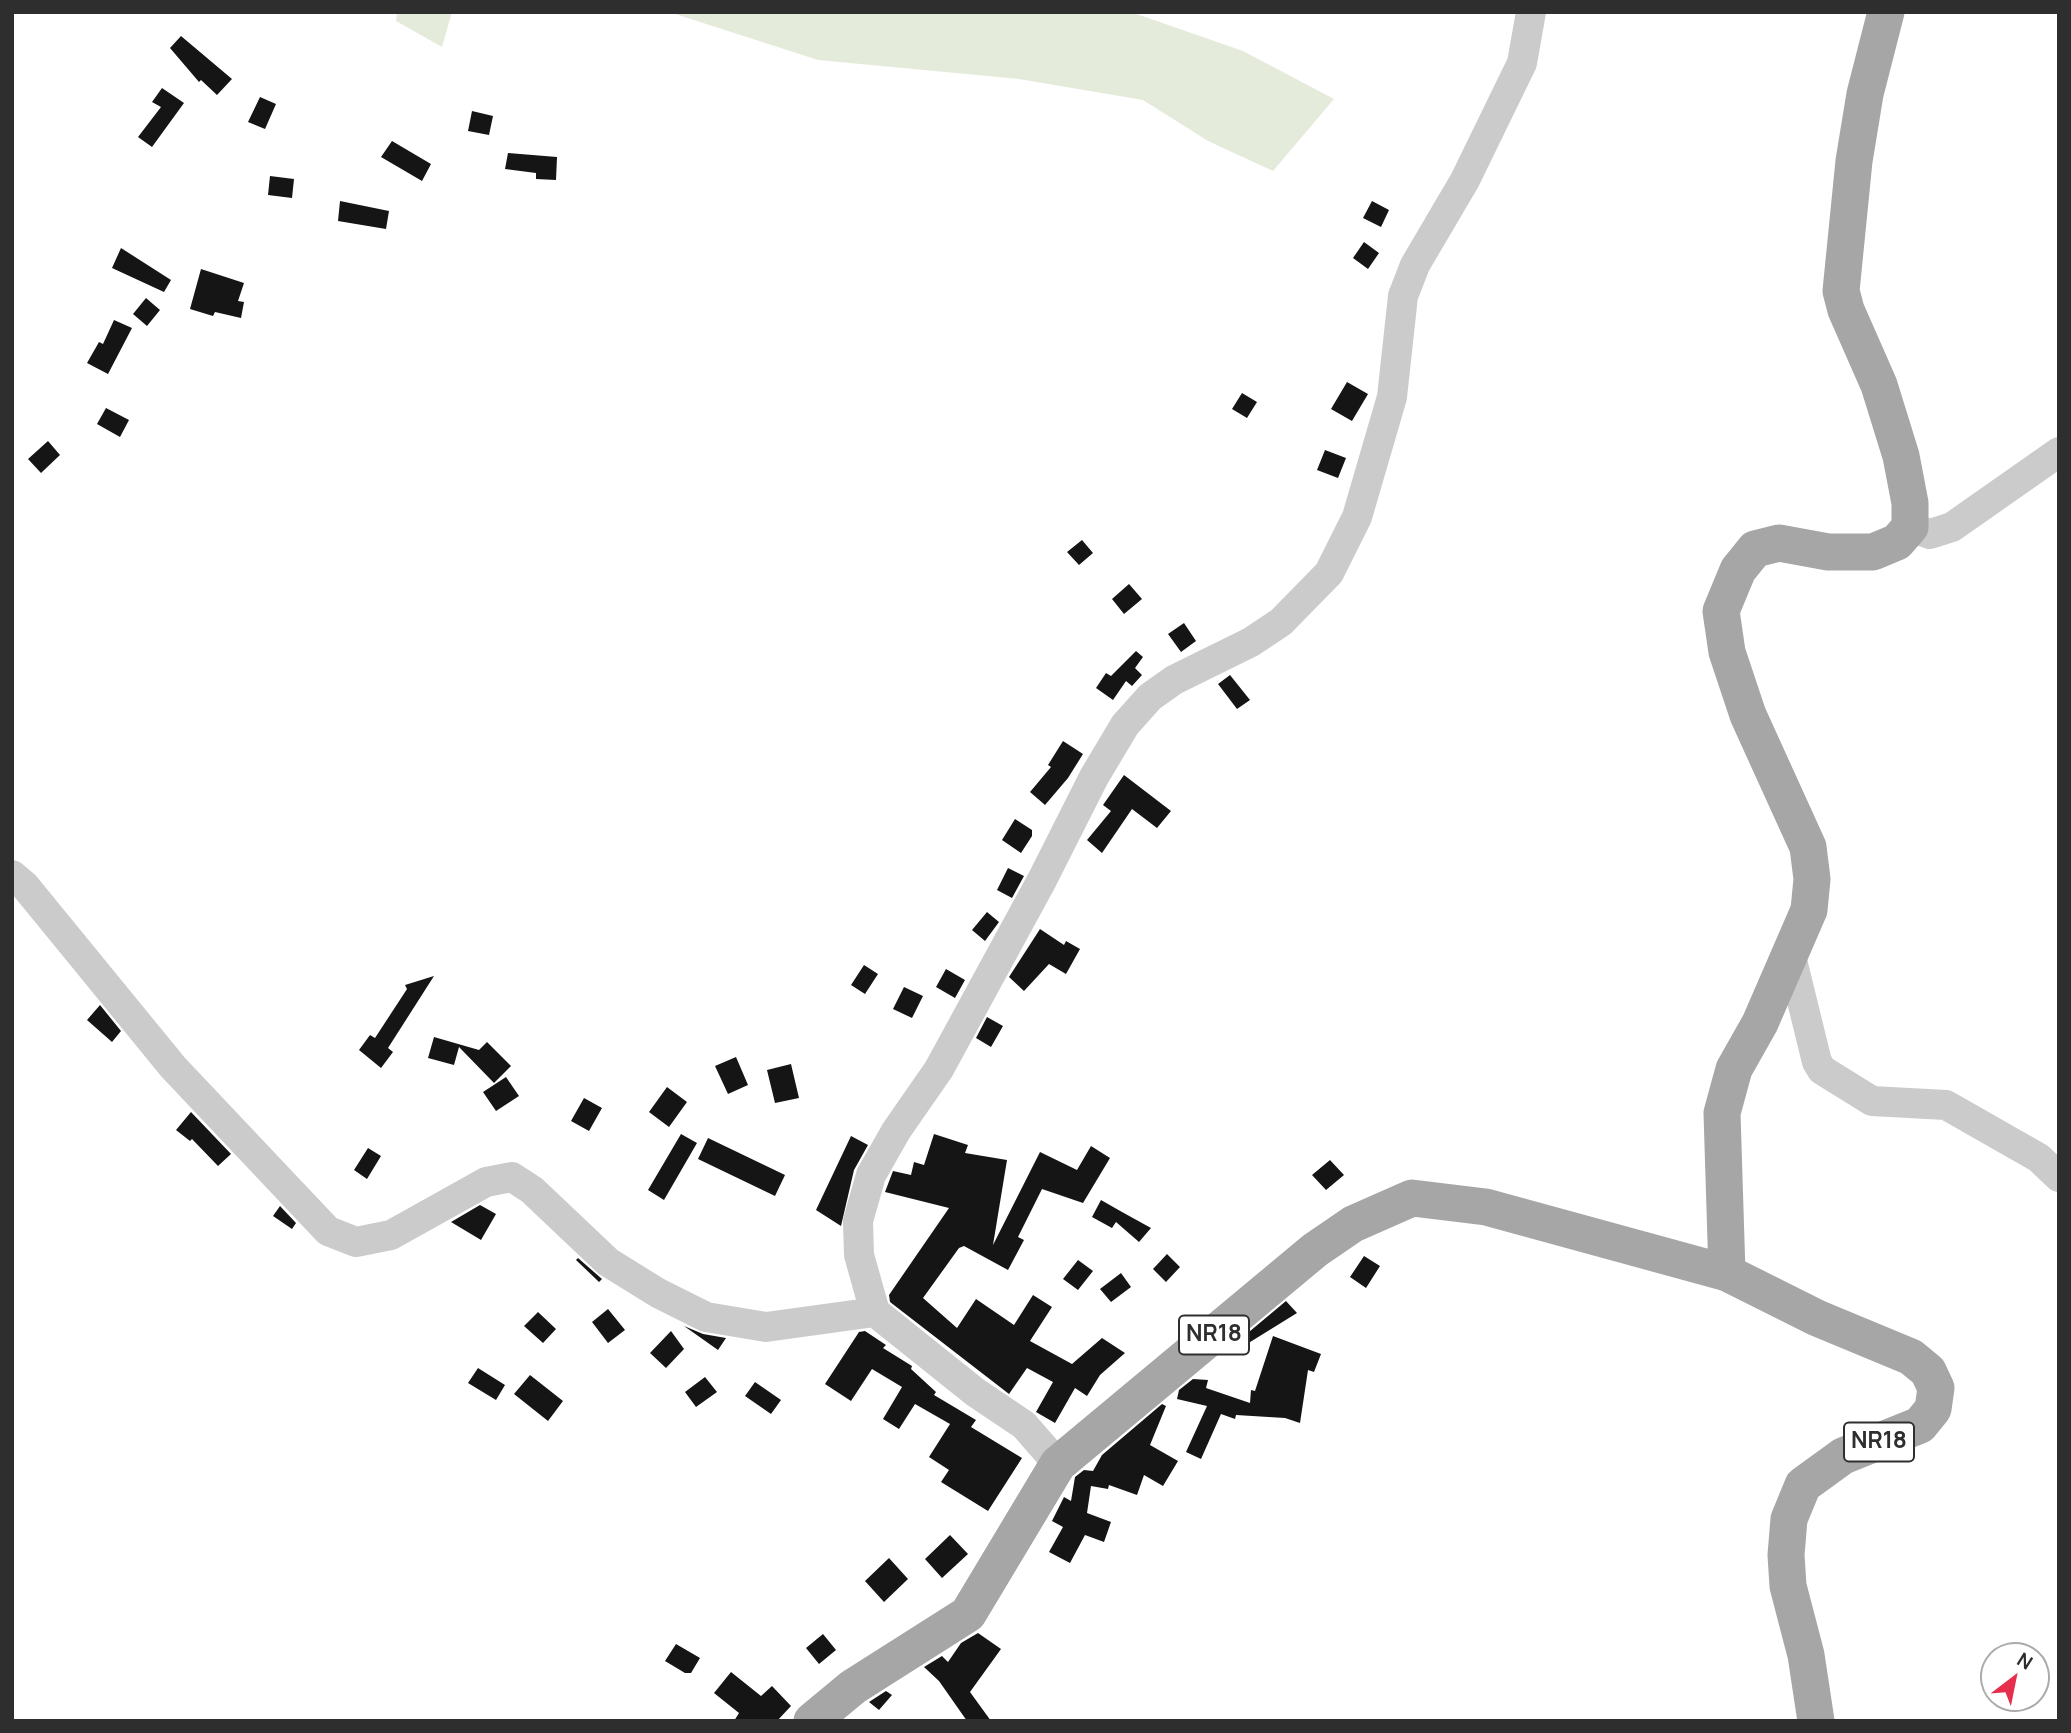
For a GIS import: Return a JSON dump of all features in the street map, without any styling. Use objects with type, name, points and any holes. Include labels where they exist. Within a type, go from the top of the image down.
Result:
[{"type":"main road","points":[[1727,1273],[1722,1113],[1734,1069],[1760,1023],[1809,910],[1812,879],[1808,847],[1748,715],[1727,652],[1721,611],[1738,570],[1755,549],[1779,543],[1828,552],[1872,552],[1898,542],[1910,527],[1910,503],[1901,456],[1880,385],[1846,310],[1841,291],[1856,148],[1865,94],[1886,12]]},
{"type":"main road","name":"NR18","points":[[812,1721],[853,1687],[968,1614],[1058,1464],[1315,1250],[1353,1224],[1412,1198],[1486,1207],[1727,1273],[1816,1318],[1911,1357],[1928,1371],[1936,1388],[1933,1409],[1920,1425],[1843,1456],[1803,1485],[1789,1519],[1786,1555],[1788,1586],[1806,1655],[1816,1721]]},
{"type":"street","points":[[1058,1464],[1024,1425],[975,1392],[875,1311],[858,1244],[858,1221],[870,1175],[939,1069],[1119,735],[1150,697],[1174,680],[1251,642],[1281,622],[1329,573],[1357,517],[1392,397],[1403,296],[1415,265],[1465,180],[1521,63],[1531,12]]},
{"type":"street","points":[[1910,527],[1930,534],[1952,527],[2059,452]]},
{"type":"street","points":[[12,875],[25,886],[173,1067],[328,1231],[356,1242],[391,1235],[486,1182],[512,1177],[532,1190],[608,1262],[658,1293],[706,1317],[765,1327],[875,1311]]},
{"type":"street","points":[[1790,952],[1817,1062],[1822,1070],[1872,1101],[1946,1105],[2039,1158],[2059,1177]]},
{"type":"green space","points":[[397,12],[452,12],[442,47],[396,21]]},
{"type":"green space","points":[[669,12],[1131,12],[1243,51],[1334,99],[1273,171],[1208,141],[1143,100],[1019,79],[818,60]]},
{"type":"building","points":[[181,36],[232,79],[217,95],[201,80],[199,82],[170,48]]},
{"type":"building","points":[[162,88],[184,103],[152,147],[138,137],[161,107],[152,102]]},
{"type":"building","points":[[260,97],[276,104],[265,129],[248,122]]},
{"type":"building","points":[[472,111],[493,116],[489,135],[468,131]]},
{"type":"building","points":[[392,141],[431,164],[422,181],[381,157]]},
{"type":"building","points":[[508,153],[557,157],[556,180],[536,179],[536,173],[505,169]]},
{"type":"building","points":[[270,176],[294,179],[292,198],[268,195]]},
{"type":"building","points":[[340,201],[389,211],[386,229],[338,221]]},
{"type":"building","points":[[1372,201],[1389,210],[1381,227],[1363,218]]},
{"type":"building","points":[[1364,242],[1379,253],[1368,269],[1353,258]]},
{"type":"building","points":[[121,248],[171,280],[164,292],[112,268]]},
{"type":"building","points":[[201,269],[244,283],[238,301],[244,302],[241,318],[215,312],[213,316],[190,309]]},
{"type":"building","points":[[146,298],[160,310],[147,326],[133,314]]},
{"type":"building","points":[[114,320],[132,328],[108,374],[87,363],[99,342],[103,344]]},
{"type":"building","points":[[1347,382],[1368,394],[1352,421],[1331,409]]},
{"type":"building","points":[[1242,393],[1257,402],[1247,418],[1232,409]]},
{"type":"building","points":[[106,408],[129,420],[120,437],[97,424]]},
{"type":"building","points":[[48,441],[60,455],[41,473],[28,459]]},
{"type":"building","points":[[1325,450],[1346,458],[1338,478],[1317,470]]},
{"type":"building","points":[[1082,540],[1093,553],[1079,565],[1067,552]]},
{"type":"building","points":[[1129,584],[1142,599],[1124,614],[1112,599]]},
{"type":"building","points":[[1184,623],[1196,641],[1181,652],[1168,634]]},
{"type":"building","points":[[1136,651],[1143,657],[1135,668],[1142,675],[1132,686],[1126,681],[1113,700],[1096,688],[1106,673],[1111,676]]},
{"type":"building","points":[[1230,675],[1250,700],[1237,709],[1218,684]]},
{"type":"building","points":[[1063,741],[1083,754],[1068,778],[1045,805],[1030,792],[1051,767],[1048,765]]},
{"type":"building","points":[[1124,775],[1171,811],[1157,828],[1132,809],[1102,853],[1087,840],[1111,811],[1103,805]]},
{"type":"building","points":[[1015,819],[1032,830],[1032,836],[1021,853],[1002,840]]},
{"type":"building","points":[[1008,868],[1024,876],[1012,898],[997,890]]},
{"type":"building","points":[[987,912],[999,922],[985,941],[972,930]]},
{"type":"building","points":[[1040,929],[1064,945],[1066,941],[1080,949],[1066,974],[1049,964],[1024,991],[1009,977]]},
{"type":"building","points":[[864,965],[878,974],[865,994],[851,985]]},
{"type":"building","points":[[946,969],[965,980],[955,998],[936,987]]},
{"type":"building","points":[[434,976],[388,1048],[393,1052],[381,1068],[359,1050],[370,1035],[375,1038],[407,989],[405,985]]},
{"type":"building","points":[[904,987],[923,996],[912,1018],[893,1009]]},
{"type":"building","points":[[100,1005],[121,1031],[112,1042],[87,1020]]},
{"type":"building","points":[[987,1017],[1003,1026],[991,1047],[976,1038]]},
{"type":"building","points":[[434,1037],[479,1050],[487,1042],[511,1066],[494,1083],[459,1047],[454,1065],[428,1058]]},
{"type":"building","points":[[736,1057],[748,1085],[728,1094],[715,1066]]},
{"type":"building","points":[[791,1064],[799,1098],[775,1103],[767,1070]]},
{"type":"building","points":[[506,1077],[519,1096],[496,1111],[483,1092]]},
{"type":"building","points":[[667,1087],[687,1102],[669,1127],[649,1112]]},
{"type":"building","points":[[584,1098],[602,1108],[589,1131],[571,1121]]},
{"type":"building","points":[[191,1112],[231,1154],[218,1166],[192,1139],[190,1141],[176,1130]]},
{"type":"building","points":[[681,1134],[697,1143],[664,1200],[648,1190]]},
{"type":"building","points":[[934,1134],[968,1145],[965,1153],[1007,1160],[993,1245],[1040,1152],[1077,1170],[1091,1146],[1110,1158],[1083,1203],[1042,1189],[1018,1237],[1024,1240],[1008,1270],[964,1246],[959,1248],[923,1298],[957,1328],[976,1299],[1014,1325],[1033,1295],[1052,1307],[1030,1341],[1072,1364],[1102,1338],[1125,1353],[1100,1375],[1087,1396],[1075,1388],[1055,1423],[1036,1412],[1053,1382],[1027,1368],[1009,1394],[890,1302],[889,1295],[949,1208],[885,1192],[893,1171],[911,1175],[914,1162],[924,1165]]},
{"type":"building","points":[[851,1136],[868,1145],[854,1170],[841,1226],[816,1210]]},
{"type":"building","points":[[708,1138],[785,1175],[775,1196],[698,1159]]},
{"type":"building","points":[[368,1148],[381,1156],[367,1179],[354,1170]]},
{"type":"building","points":[[1330,1160],[1344,1175],[1326,1190],[1312,1175]]},
{"type":"building","points":[[1101,1200],[1151,1228],[1139,1242],[1116,1222],[1112,1228],[1092,1217]]},
{"type":"building","points":[[480,1205],[496,1214],[481,1240],[451,1222]]},
{"type":"building","points":[[280,1206],[296,1223],[292,1229],[273,1216]]},
{"type":"building","points":[[1167,1254],[1180,1267],[1166,1282],[1153,1269]]},
{"type":"building","points":[[1364,1256],[1380,1266],[1366,1288],[1350,1277]]},
{"type":"building","points":[[578,1258],[602,1279],[599,1282],[576,1260]]},
{"type":"building","points":[[1078,1260],[1093,1271],[1078,1290],[1063,1279]]},
{"type":"building","points":[[1121,1273],[1131,1287],[1111,1302],[1100,1289]]},
{"type":"building","points":[[1286,1301],[1297,1313],[1234,1352],[1231,1347]]},
{"type":"building","points":[[608,1309],[625,1330],[608,1343],[592,1322]]},
{"type":"building","points":[[538,1312],[556,1329],[543,1343],[524,1326]]},
{"type":"building","points":[[684,1326],[703,1334],[726,1338],[718,1350]]},
{"type":"building","points":[[671,1331],[684,1349],[666,1368],[650,1353]]},
{"type":"building","points":[[865,1331],[886,1345],[883,1348],[912,1366],[911,1369],[936,1392],[934,1395],[976,1420],[971,1427],[1022,1458],[988,1511],[941,1482],[949,1470],[929,1457],[950,1424],[915,1404],[899,1429],[883,1419],[902,1387],[872,1369],[851,1401],[825,1384],[859,1332]]},
{"type":"building","points":[[1273,1336],[1321,1354],[1314,1372],[1308,1370],[1300,1423],[1285,1418],[1236,1415],[1235,1419],[1221,1414],[1201,1459],[1186,1452],[1207,1406],[1177,1399],[1179,1390],[1193,1379],[1208,1380],[1206,1388],[1250,1403],[1251,1390],[1255,1391]]},
{"type":"building","points":[[478,1368],[505,1385],[496,1400],[468,1383]]},
{"type":"building","points":[[530,1375],[563,1401],[548,1421],[514,1394]]},
{"type":"building","points":[[705,1377],[717,1392],[696,1407],[685,1392]]},
{"type":"building","points":[[755,1382],[781,1400],[771,1414],[745,1396]]},
{"type":"building","points":[[1162,1404],[1166,1406],[1150,1445],[1178,1461],[1163,1486],[1144,1475],[1137,1495],[1109,1485],[1108,1489],[1091,1486],[1087,1513],[1111,1522],[1104,1542],[1085,1535],[1070,1563],[1049,1552],[1063,1527],[1052,1521],[1064,1497],[1071,1501],[1075,1477],[1084,1470],[1093,1471],[1102,1455]]},
{"type":"building","points":[[950,1535],[968,1554],[942,1578],[925,1559]]},
{"type":"building","points":[[889,1558],[908,1579],[884,1602],[865,1581]]},
{"type":"building","points":[[978,1633],[1001,1649],[970,1692],[991,1721],[967,1721],[939,1681],[924,1667],[942,1656],[948,1662],[961,1643]]},
{"type":"building","points":[[823,1634],[836,1650],[819,1664],[806,1648]]},
{"type":"building","points":[[676,1644],[700,1658],[691,1673],[685,1673],[665,1661]]},
{"type":"building","points":[[731,1672],[761,1696],[772,1686],[791,1706],[777,1721],[734,1721],[739,1713],[714,1693]]},
{"type":"building","points":[[886,1691],[892,1695],[879,1710],[869,1702]]}]
